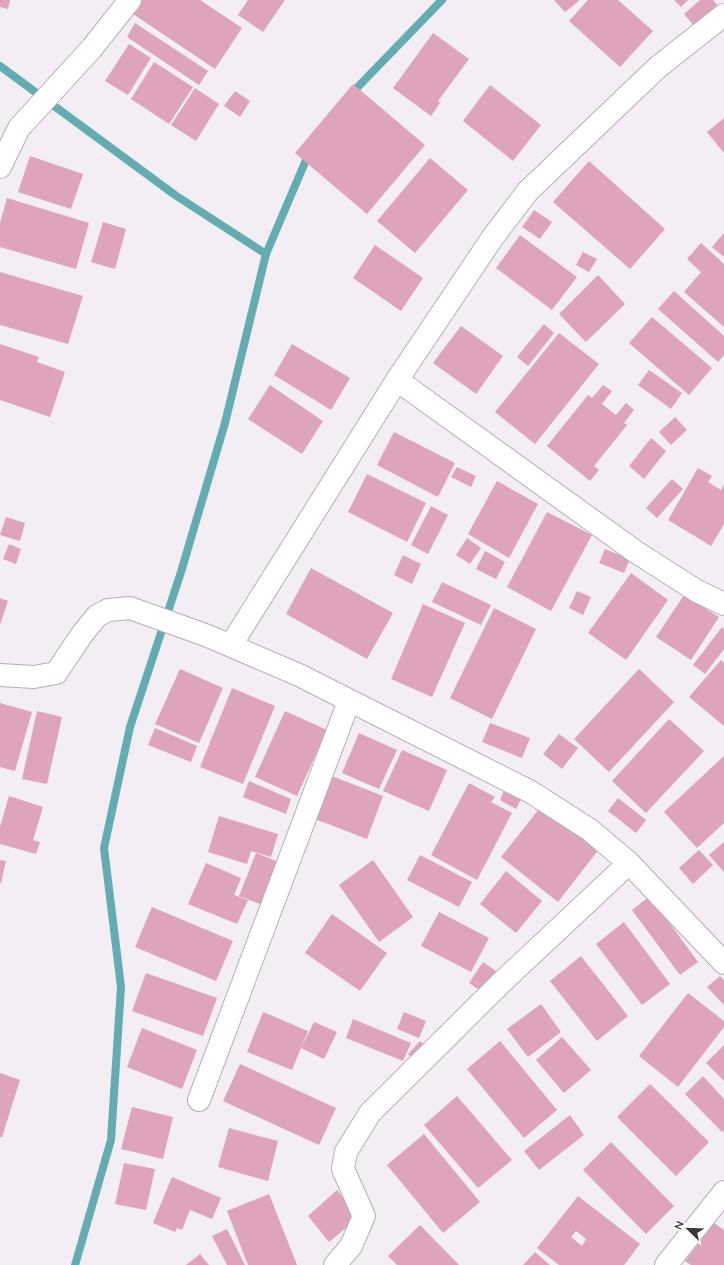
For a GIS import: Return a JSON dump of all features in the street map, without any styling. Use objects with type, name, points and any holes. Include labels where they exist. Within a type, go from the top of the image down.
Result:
[{"type":"street","points":[[0,167],[19,128],[92,48],[130,0]]},
{"type":"street","points":[[231,645],[397,380],[493,237],[528,191],[658,67],[724,15]]},
{"type":"street","points":[[397,380],[636,552],[698,591],[724,604]]},
{"type":"street","points":[[0,675],[34,677],[56,673],[83,633],[97,616],[108,610],[130,608],[231,645],[299,675],[530,792],[590,830],[629,863],[724,963]]},
{"type":"street","points":[[199,1100],[349,701]]},
{"type":"street","points":[[335,1265],[351,1246],[364,1216],[343,1169],[346,1152],[370,1113],[503,982],[629,863]]},
{"type":"street","points":[[666,1265],[724,1192]]},
{"type":"building","points":[[0,0],[10,0],[8,9],[0,7]]},
{"type":"building","points":[[142,0],[200,0],[242,28],[215,69],[133,14]]},
{"type":"building","points":[[248,0],[285,0],[263,32],[238,15]]},
{"type":"building","points":[[554,0],[580,0],[565,12]]},
{"type":"building","points":[[588,0],[618,0],[653,31],[620,67],[569,21]]},
{"type":"building","points":[[674,0],[688,0],[681,7]]},
{"type":"building","points":[[700,0],[713,0],[719,7],[696,28],[684,14]]},
{"type":"building","points":[[135,23],[208,71],[199,85],[127,37]]},
{"type":"building","points":[[433,33],[469,59],[438,101],[440,103],[431,116],[393,88]]},
{"type":"building","points":[[129,44],[151,58],[128,95],[105,81]]},
{"type":"building","points":[[154,62],[193,87],[169,124],[131,99]]},
{"type":"building","points":[[353,84],[425,145],[367,214],[295,153]]},
{"type":"building","points":[[490,85],[541,125],[513,161],[463,121]]},
{"type":"building","points":[[195,88],[219,104],[196,141],[171,125]]},
{"type":"building","points":[[235,91],[250,101],[240,117],[224,106]]},
{"type":"building","points":[[724,118],[724,153],[707,132]]},
{"type":"building","points":[[30,156],[83,174],[71,209],[18,192]]},
{"type":"building","points":[[430,158],[468,190],[415,253],[377,221]]},
{"type":"building","points":[[589,161],[665,229],[630,269],[553,202]]},
{"type":"building","points":[[7,198],[89,223],[76,269],[0,247],[0,223]]},
{"type":"building","points":[[534,210],[552,222],[540,239],[522,227]]},
{"type":"building","points":[[103,222],[126,229],[115,269],[91,262]]},
{"type":"building","points":[[724,233],[724,257],[712,247]]},
{"type":"building","points":[[520,235],[577,277],[552,310],[496,268]]},
{"type":"building","points":[[701,243],[724,264],[724,327],[684,292],[701,272],[687,259]]},
{"type":"building","points":[[375,245],[423,278],[401,311],[353,278]]},
{"type":"building","points":[[583,252],[597,259],[589,272],[576,265]]},
{"type":"building","points":[[0,272],[83,296],[68,344],[0,325]]},
{"type":"building","points":[[598,275],[625,304],[586,342],[559,314]]},
{"type":"building","points":[[674,291],[724,336],[724,355],[718,362],[658,309]]},
{"type":"building","points":[[652,317],[712,368],[689,395],[629,343]]},
{"type":"building","points":[[544,324],[554,333],[528,366],[517,357]]},
{"type":"building","points":[[461,326],[503,356],[476,394],[433,363]]},
{"type":"building","points":[[559,333],[599,364],[535,444],[495,412]]},
{"type":"building","points":[[0,344],[39,357],[37,362],[65,372],[50,417],[0,400]]},
{"type":"building","points":[[292,344],[350,378],[331,410],[274,375]]},
{"type":"building","points":[[649,370],[682,393],[671,409],[638,385]]},
{"type":"building","points":[[270,385],[323,421],[302,454],[248,419]]},
{"type":"building","points":[[603,385],[612,391],[602,404],[616,415],[626,403],[634,410],[624,423],[627,425],[594,466],[599,470],[590,481],[547,446],[588,395],[592,398]]},
{"type":"building","points":[[675,417],[687,430],[671,445],[659,432]]},
{"type":"building","points":[[394,432],[455,463],[438,497],[377,465]]},
{"type":"building","points":[[651,438],[666,451],[644,479],[629,466]]},
{"type":"building","points":[[457,467],[476,476],[471,487],[451,477]]},
{"type":"building","points":[[698,468],[712,476],[708,482],[721,490],[724,485],[724,524],[711,546],[668,520]]},
{"type":"building","points":[[367,474],[426,503],[407,542],[348,512]]},
{"type":"building","points":[[672,479],[683,489],[657,518],[646,508]]},
{"type":"building","points":[[497,481],[538,504],[509,558],[468,534]]},
{"type":"building","points":[[431,506],[448,515],[428,554],[411,545]]},
{"type":"building","points":[[547,512],[592,535],[551,611],[507,587]]},
{"type":"building","points":[[6,517],[25,523],[20,541],[0,535]]},
{"type":"building","points":[[467,538],[481,548],[470,564],[456,555]]},
{"type":"building","points":[[9,544],[21,549],[16,564],[3,559]]},
{"type":"building","points":[[605,549],[630,559],[624,573],[599,563]]},
{"type":"building","points":[[485,551],[505,562],[496,579],[476,569]]},
{"type":"building","points":[[403,555],[421,564],[412,584],[394,575]]},
{"type":"building","points":[[311,568],[393,613],[367,659],[286,614]]},
{"type":"building","points":[[631,573],[668,600],[626,660],[588,633]]},
{"type":"building","points":[[442,582],[491,605],[481,625],[432,602]]},
{"type":"building","points":[[577,591],[591,597],[583,615],[569,608]]},
{"type":"building","points":[[684,595],[719,617],[691,660],[656,637]]},
{"type":"building","points":[[0,598],[8,601],[0,625]]},
{"type":"building","points":[[423,604],[465,623],[432,697],[391,679]]},
{"type":"building","points":[[494,608],[536,629],[492,719],[450,698]]},
{"type":"building","points":[[722,627],[724,629],[724,649],[705,674],[693,665]]},
{"type":"building","points":[[721,660],[724,663],[724,726],[689,697]]},
{"type":"building","points":[[180,669],[223,688],[199,743],[155,724]]},
{"type":"building","points":[[639,669],[674,702],[609,772],[574,739]]},
{"type":"building","points":[[232,688],[275,706],[243,784],[200,767]]},
{"type":"building","points":[[0,703],[32,712],[15,771],[0,767]]},
{"type":"building","points":[[37,711],[62,717],[47,784],[22,779]]},
{"type":"building","points":[[285,711],[327,730],[297,796],[255,777]]},
{"type":"building","points":[[669,719],[704,751],[646,813],[612,781]]},
{"type":"building","points":[[490,723],[530,738],[522,758],[482,742]]},
{"type":"building","points":[[155,728],[197,746],[191,762],[148,745]]},
{"type":"building","points":[[359,733],[397,750],[379,789],[342,773]]},
{"type":"building","points":[[559,734],[578,748],[562,769],[543,754]]},
{"type":"building","points":[[402,750],[447,770],[429,811],[383,791]]},
{"type":"building","points":[[724,756],[724,823],[697,848],[664,812]]},
{"type":"building","points":[[332,776],[383,796],[367,839],[315,819]]},
{"type":"building","points":[[249,781],[291,799],[286,814],[243,797]]},
{"type":"building","points":[[469,783],[495,797],[491,802],[512,813],[477,880],[431,855]]},
{"type":"building","points":[[505,788],[522,797],[516,809],[500,800]]},
{"type":"building","points":[[9,796],[43,807],[33,840],[40,842],[36,854],[0,844],[0,827]]},
{"type":"building","points":[[618,798],[646,820],[636,833],[608,811]]},
{"type":"building","points":[[543,804],[599,849],[558,902],[501,857]]},
{"type":"building","points":[[219,816],[278,834],[271,857],[251,851],[247,864],[208,852]]},
{"type":"building","points":[[724,842],[724,872],[709,855]]},
{"type":"building","points":[[699,850],[713,865],[693,884],[679,868]]},
{"type":"building","points":[[256,853],[281,863],[265,906],[239,896]]},
{"type":"building","points":[[420,855],[472,882],[459,907],[407,880]]},
{"type":"building","points":[[0,860],[6,861],[1,883],[0,883]]},
{"type":"building","points":[[373,860],[413,917],[379,942],[339,885]]},
{"type":"building","points":[[206,863],[241,878],[234,895],[248,900],[237,924],[188,904]]},
{"type":"building","points":[[506,871],[542,901],[516,933],[480,904]]},
{"type":"building","points":[[650,896],[698,962],[680,975],[632,910]]},
{"type":"building","points":[[152,907],[233,941],[216,981],[135,947]]},
{"type":"building","points":[[439,912],[489,938],[471,972],[421,946]]},
{"type":"building","points":[[332,914],[387,953],[360,991],[305,953]]},
{"type":"building","points":[[624,922],[670,984],[642,1005],[596,944]]},
{"type":"building","points":[[581,956],[628,1016],[597,1041],[550,981]]},
{"type":"building","points":[[483,962],[496,971],[482,992],[469,983]]},
{"type":"building","points":[[146,973],[217,998],[203,1036],[132,1011]]},
{"type":"building","points":[[720,976],[724,980],[724,1005],[707,987]]},
{"type":"building","points":[[688,993],[724,1021],[724,1027],[678,1087],[639,1056]]},
{"type":"building","points":[[541,1004],[561,1032],[528,1057],[507,1029]]},
{"type":"building","points":[[263,1012],[308,1031],[292,1070],[247,1052]]},
{"type":"building","points":[[404,1012],[426,1021],[419,1038],[397,1029]]},
{"type":"building","points":[[353,1019],[411,1043],[403,1061],[346,1038]]},
{"type":"building","points":[[314,1022],[337,1032],[324,1059],[301,1048]]},
{"type":"building","points":[[142,1028],[197,1050],[182,1089],[127,1067]]},
{"type":"building","points":[[562,1037],[591,1070],[564,1093],[536,1060]]},
{"type":"building","points":[[420,1041],[429,1049],[416,1062],[408,1054]]},
{"type":"building","points":[[500,1041],[557,1110],[524,1138],[467,1069]]},
{"type":"building","points":[[724,1045],[724,1081],[706,1063]]},
{"type":"building","points":[[240,1064],[336,1108],[319,1145],[223,1101]]},
{"type":"building","points":[[0,1073],[20,1080],[2,1137],[0,1137]]},
{"type":"building","points":[[703,1076],[724,1099],[724,1130],[722,1132],[685,1094]]},
{"type":"building","points":[[650,1084],[709,1142],[676,1176],[617,1117]]},
{"type":"building","points":[[457,1096],[512,1160],[478,1188],[424,1125]]},
{"type":"building","points":[[132,1107],[173,1117],[163,1159],[121,1149]]},
{"type":"building","points":[[570,1115],[584,1135],[539,1170],[524,1151]]},
{"type":"building","points":[[229,1128],[278,1141],[268,1181],[218,1167]]},
{"type":"building","points":[[424,1134],[480,1202],[443,1233],[387,1165]]},
{"type":"building","points":[[611,1142],[674,1206],[646,1234],[583,1170]]},
{"type":"building","points":[[124,1163],[155,1169],[146,1210],[115,1204]]},
{"type":"building","points":[[172,1177],[221,1198],[212,1219],[190,1210],[182,1230],[177,1228],[175,1232],[153,1223]]},
{"type":"building","points":[[337,1190],[359,1217],[329,1242],[308,1216]]},
{"type":"building","points":[[269,1194],[297,1265],[248,1265],[227,1211]]},
{"type":"building","points":[[578,1196],[640,1244],[624,1265],[559,1265],[537,1248]],"holes":[[[576,1231],[586,1239],[582,1246],[571,1237]]]},
{"type":"building","points":[[714,1223],[724,1230],[724,1265],[691,1265],[685,1261]]},
{"type":"building","points":[[420,1225],[459,1265],[397,1265],[388,1256]]},
{"type":"building","points":[[227,1229],[245,1265],[227,1265],[212,1236]]},
{"type":"building","points":[[535,1252],[550,1265],[523,1265]]},
{"type":"building","points":[[200,1254],[209,1265],[186,1265]]},
{"type":"waterway","points":[[351,94],[442,0]]},
{"type":"waterway","points":[[0,66],[175,195],[266,254]]},
{"type":"waterway","points":[[75,1265],[111,1140],[121,987],[104,848],[130,727],[181,572],[225,423],[266,254],[309,153]]}]
